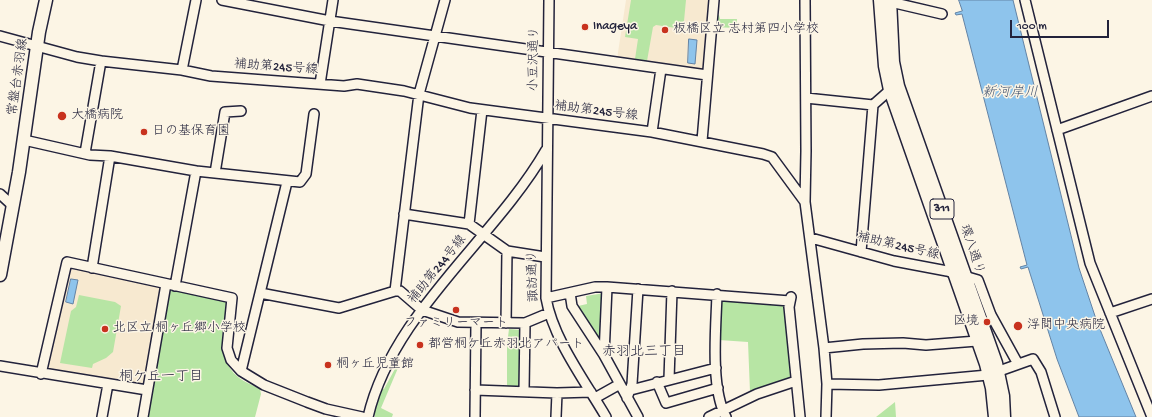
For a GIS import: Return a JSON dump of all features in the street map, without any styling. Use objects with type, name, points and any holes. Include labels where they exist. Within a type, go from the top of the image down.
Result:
[{"type":"main road","name":"常盤台赤羽線","points":[[0,275],[24,140],[46,0]]},
{"type":"main road","name":"環八通り","points":[[887,0],[885,66],[890,90],[977,340],[1003,396],[1004,417]]},
{"type":"main road","name":"環八通り","points":[[887,0],[893,62],[898,86],[966,277],[993,373],[995,417]]},
{"type":"street","points":[[182,70],[196,0]]},
{"type":"street","points":[[222,0],[330,21],[707,75]]},
{"type":"street","points":[[320,84],[333,0]]},
{"type":"street","points":[[395,291],[418,94],[445,0]]},
{"type":"street","name":"小豆沢通り","points":[[548,118],[549,0]]},
{"type":"street","points":[[702,141],[714,0]]},
{"type":"street","points":[[805,0],[805,202]]},
{"type":"street","points":[[887,0],[942,14]]},
{"type":"street","points":[[1025,0],[1090,263],[1152,417]]},
{"type":"street","name":"補助第245号線","points":[[0,36],[38,45],[77,57],[101,61],[182,70],[211,76],[344,86],[357,84],[418,94],[482,110],[652,132],[748,150],[772,157],[805,202],[809,239],[954,273],[980,282],[991,315],[1018,364]]},
{"type":"street","points":[[85,153],[101,61]]},
{"type":"street","points":[[652,132],[661,69]]},
{"type":"street","points":[[861,252],[873,105],[890,90]]},
{"type":"street","points":[[1057,130],[1152,96]]},
{"type":"street","points":[[806,98],[873,105]]},
{"type":"street","points":[[469,224],[482,110]]},
{"type":"street","points":[[215,173],[225,112],[241,111]]},
{"type":"street","points":[[24,140],[85,153],[196,171],[287,182],[300,182],[306,174],[314,114]]},
{"type":"street","name":"諏訪通り","points":[[548,118],[546,149],[546,298],[549,313],[556,330],[606,417]]},
{"type":"street","name":"補助第244号線","points":[[368,417],[388,361],[397,345],[422,310],[528,181],[546,149]]},
{"type":"street","points":[[92,268],[110,156]]},
{"type":"street","points":[[143,417],[147,390],[196,171]]},
{"type":"street","points":[[241,371],[287,182]]},
{"type":"street","points":[[0,194],[12,205]]},
{"type":"street","points":[[404,214],[469,224],[507,252],[546,257]]},
{"type":"street","points":[[809,239],[824,348],[827,384],[826,417]]},
{"type":"street","points":[[506,323],[507,252]]},
{"type":"street","points":[[41,374],[67,262],[232,298],[227,348],[231,360],[241,371],[264,385],[307,402],[326,409],[362,417]]},
{"type":"street","points":[[546,298],[595,287],[607,287],[791,299],[789,307],[800,417]]},
{"type":"street","points":[[604,356],[607,287]]},
{"type":"street","points":[[625,391],[632,384],[638,289]]},
{"type":"street","points":[[260,294],[339,308],[395,291],[400,291],[422,310],[458,322],[525,323],[549,313]]},
{"type":"street","points":[[669,379],[672,291]]},
{"type":"street","points":[[570,292],[572,306],[625,391],[638,417]]},
{"type":"street","points":[[717,294],[716,368],[718,388],[725,414]]},
{"type":"street","points":[[1110,312],[1152,299]]},
{"type":"street","points":[[475,417],[476,323]]},
{"type":"street","points":[[524,391],[525,323]]},
{"type":"street","points":[[824,348],[863,344],[903,343],[926,345],[977,340]]},
{"type":"street","points":[[827,384],[879,385],[993,373],[1033,359],[1041,372],[1055,417]]},
{"type":"street","points":[[0,366],[41,374],[147,390]]},
{"type":"street","points":[[475,390],[593,395],[625,391],[716,368]]},
{"type":"street","points":[[709,417],[725,414],[757,394],[796,380]]},
{"type":"street","points":[[657,382],[666,403],[718,388]]},
{"type":"street","points":[[102,417],[108,384]]},
{"type":"street","points":[[556,417],[557,393]]},
{"type":"shaded area","name":"板橋区立 志村第四小学校","points":[[626,0],[710,0],[704,70],[701,72],[617,59]]},
{"type":"shaded area","name":"北区立 桐ヶ丘郷小学校","points":[[69,265],[162,286],[145,382],[142,384],[50,369],[46,366]]},
{"type":"green space","points":[[631,0],[686,0],[684,21],[676,28],[656,25],[653,27],[647,61],[635,59],[638,39],[625,37]]},
{"type":"green space","points":[[714,15],[719,15],[720,19],[737,19],[736,28],[713,27]]},
{"type":"green space","points":[[170,289],[226,300],[228,303],[224,322],[222,342],[223,351],[226,361],[238,377],[260,389],[261,394],[255,417],[146,417]]},
{"type":"green space","points":[[605,293],[602,340],[600,340],[578,306],[587,304],[586,296]]},
{"type":"green space","points":[[79,295],[115,302],[121,306],[113,352],[106,358],[93,364],[92,368],[60,363],[71,311],[76,307]]},
{"type":"green space","points":[[724,298],[786,304],[792,377],[750,392],[748,342],[719,340],[721,301]]},
{"type":"green space","points":[[509,329],[520,330],[521,387],[519,389],[509,388],[507,385],[507,345]]},
{"type":"green space","points":[[396,367],[398,368],[381,408],[393,414],[392,417],[375,417],[374,414],[382,388],[384,389]]},
{"type":"green space","points":[[895,402],[896,417],[876,417]]},
{"type":"water","name":"新河岸川","points":[[959,0],[1013,0],[1079,268],[1097,322],[1136,417],[1079,417],[1057,359],[1028,267],[1021,269],[1020,267],[1027,265],[962,14],[956,15],[955,13],[962,11]]},
{"type":"water","points":[[689,39],[697,40],[695,64],[688,63]]},
{"type":"water","points":[[71,279],[78,280],[73,304],[66,302]]},
{"type":"place","name":"Inageya","points":[[585,27]]},
{"type":"place","name":"板橋区立 志村第四小学校","points":[[665,30]]},
{"type":"place","name":"大橋病院","points":[[62,116]]},
{"type":"place","name":"日の基保育園","points":[[144,132]]},
{"type":"place","name":"ファミリーマート","points":[[456,310]]},
{"type":"place","name":"区境","points":[[987,322]]},
{"type":"place","name":"浮間中央病院","points":[[1018,326]]},
{"type":"place","name":"北区立 桐ヶ丘郷小学校","points":[[105,329]]},
{"type":"place","name":"都営桐ケ丘赤羽北アパート","points":[[420,345]]},
{"type":"place","name":"桐ヶ丘児童館","points":[[328,365]]},
{"type":"district","name":"赤羽北三丁目","points":[[644,353]]},
{"type":"district","name":"桐ケ丘一丁目","points":[[161,378]]}]
